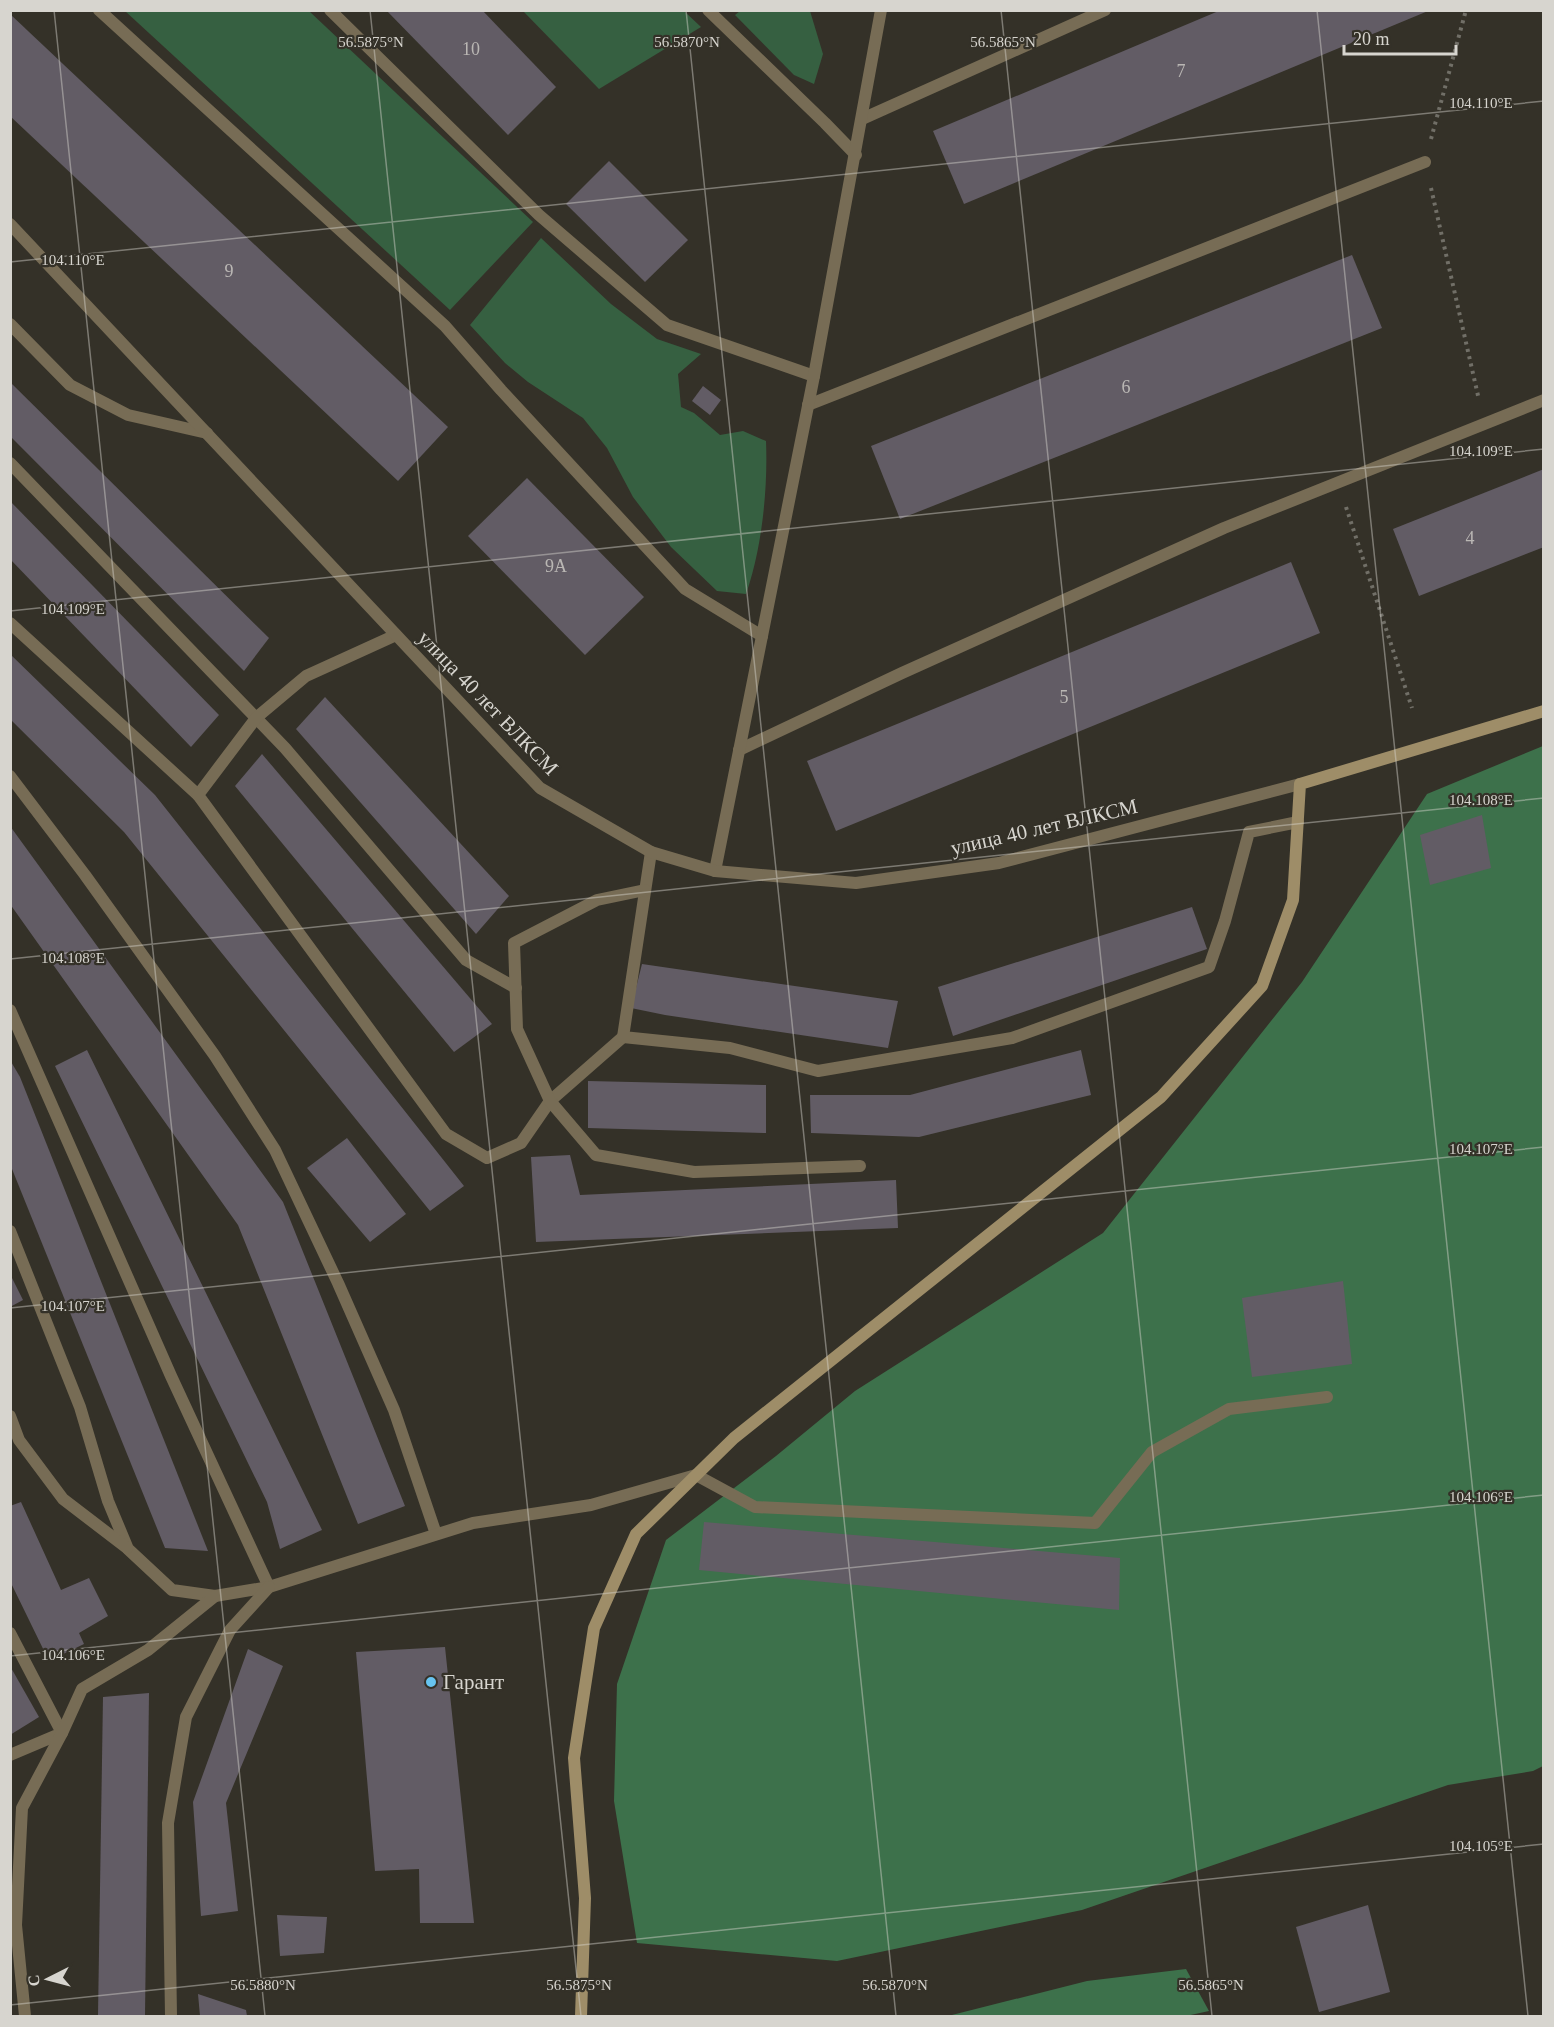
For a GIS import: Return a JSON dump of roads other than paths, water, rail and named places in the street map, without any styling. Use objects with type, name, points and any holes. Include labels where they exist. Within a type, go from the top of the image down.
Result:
[{"type":"street","points":[[99,10],[445,326],[685,589],[762,636]]},
{"type":"street","points":[[330,10],[539,215],[667,325],[814,376]]},
{"type":"street","points":[[708,10],[856,155]]},
{"type":"street","points":[[715,871],[814,376],[882,10]]},
{"type":"street","points":[[862,120],[1106,10]]},
{"type":"street","points":[[808,405],[1425,162]]},
{"type":"street","name":"улица 40 лет ВЛКСМ","points":[[10,224],[540,788],[651,852],[715,871],[856,883],[999,863],[1300,784],[1544,711]]},
{"type":"street","points":[[10,324],[70,385],[128,415],[207,433]]},
{"type":"street","points":[[739,750],[902,673],[1224,528],[1544,400]]},
{"type":"street","points":[[10,463],[293,757],[466,960],[516,988]]},
{"type":"street","points":[[10,623],[198,795],[446,1134],[487,1158],[521,1143],[550,1101],[623,1037],[651,852]]},
{"type":"street","points":[[198,795],[256,718],[306,676],[396,635]]},
{"type":"street","points":[[10,776],[85,875],[215,1056],[275,1150],[338,1283],[394,1410],[436,1534]]},
{"type":"street","points":[[581,2016],[585,1898],[573,1758],[594,1628],[636,1534],[744,1430],[1161,1097],[1262,986],[1293,900],[1300,784]]},
{"type":"street","points":[[623,1037],[730,1048],[818,1071],[1012,1038],[1209,967],[1225,921],[1250,832],[1298,822]]},
{"type":"street","points":[[645,890],[597,900],[514,943],[517,1029],[550,1101],[596,1155],[694,1172],[860,1166]]},
{"type":"street","points":[[10,1010],[171,1376],[269,1587]]},
{"type":"street","points":[[10,1231],[80,1407],[108,1501],[128,1549]]},
{"type":"street","points":[[10,1416],[15,1439],[63,1499],[128,1549],[172,1590],[215,1596],[269,1587],[473,1523],[591,1505],[696,1475],[755,1507],[1095,1523],[1152,1452],[1229,1409],[1327,1397]]},
{"type":"street","points":[[171,2016],[168,1823],[186,1717],[230,1630],[269,1587]]},
{"type":"street","points":[[25,2016],[16,1925],[22,1808],[62,1733],[82,1689],[148,1650],[215,1596]]},
{"type":"street","points":[[10,1634],[62,1733]]},
{"type":"street","points":[[10,1755],[62,1733]]},
{"type":"place","name":"Гарант","points":[[431,1682]]}]
